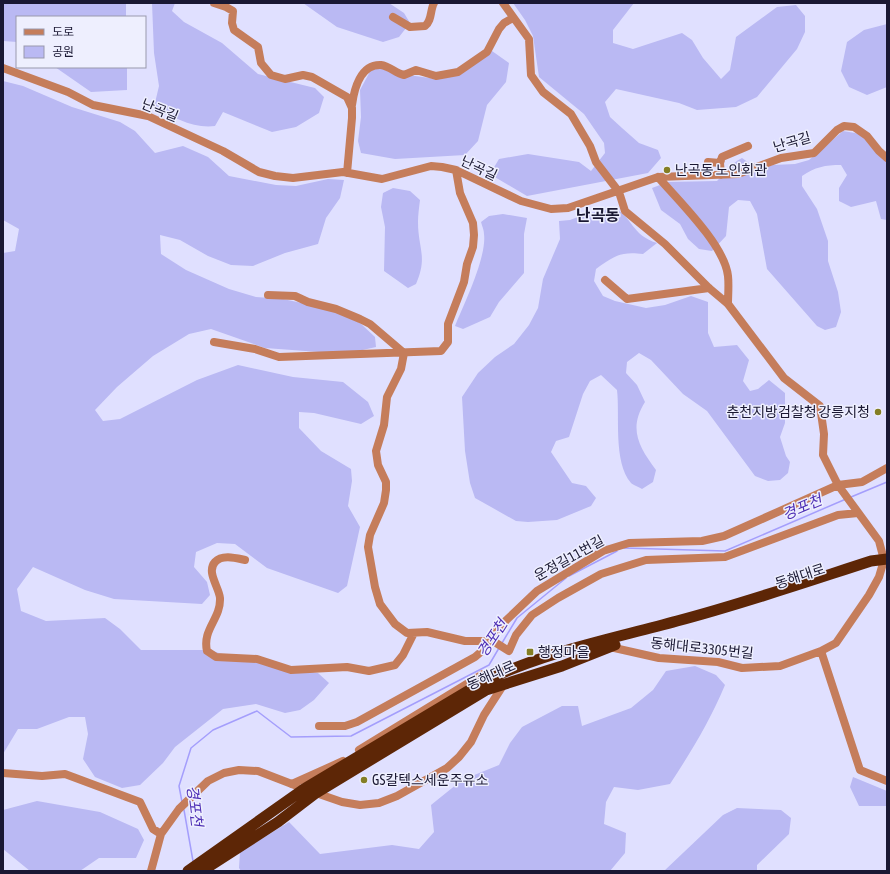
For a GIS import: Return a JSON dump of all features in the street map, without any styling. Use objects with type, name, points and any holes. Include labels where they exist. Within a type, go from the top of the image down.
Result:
[{"type":"highway","name":"동해대로","points":[[208,864],[278,822],[316,793],[486,690],[562,666],[609,647],[759,605],[872,568],[886,559]]},
{"type":"highway","name":"동해대로","points":[[208,864],[304,789],[491,678],[532,661],[728,608],[871,561],[886,559]]},
{"type":"highway","points":[[188,871],[208,864]]},
{"type":"street","points":[[214,3],[233,11],[232,23],[234,30],[238,35],[258,47],[261,63],[271,75],[286,79],[303,75],[312,77],[347,97],[352,108]]},
{"type":"street","points":[[393,17],[410,27],[425,26],[429,21],[431,8],[434,3]]},
{"type":"street","points":[[503,3],[512,18],[529,39],[530,75],[543,92],[571,114],[590,146],[596,162],[619,192],[625,211],[665,244],[709,288],[728,304],[784,378],[820,406],[824,434],[823,455],[840,488],[879,541],[886,559]]},
{"type":"street","points":[[347,173],[355,86],[359,79],[369,69],[380,65],[404,75],[416,70],[436,76],[458,72],[487,52],[499,29],[504,23],[512,18]]},
{"type":"street","name":"난곡길","points":[[3,68],[68,92],[93,105],[148,116],[223,151],[259,172],[293,178],[347,173],[382,179],[431,166],[456,170],[520,201],[551,209],[568,208],[619,192],[658,177],[738,174],[781,158],[814,152],[844,126],[854,127],[867,136],[879,151],[887,158]]},
{"type":"street","points":[[721,175],[720,163],[722,157],[748,146]]},
{"type":"street","points":[[708,162],[720,163]]},
{"type":"street","points":[[214,342],[255,349],[280,358],[424,350],[437,352],[445,347],[448,342],[448,324],[464,282],[467,264],[473,247],[474,236],[473,223],[460,193],[456,170]]},
{"type":"street","points":[[658,177],[691,214],[721,253],[728,276],[728,304]]},
{"type":"street","points":[[605,280],[627,299],[709,288]]},
{"type":"street","points":[[268,295],[295,296],[308,302],[336,309],[360,319],[370,324],[404,352]]},
{"type":"street","points":[[404,352],[401,369],[387,397],[384,425],[376,450],[378,465],[386,482],[386,490],[384,504],[370,534],[368,547],[374,587],[380,604],[401,629],[414,633],[427,632],[465,641],[490,641],[510,649],[516,635],[532,615],[584,582],[606,572],[646,560],[725,557],[838,515],[856,510]]},
{"type":"street","name":"운정길11번길","points":[[320,726],[345,726],[357,722],[475,657],[482,651],[516,609],[537,590],[603,551],[629,543],[702,541],[724,536],[840,488],[862,482],[887,468]]},
{"type":"street","points":[[245,560],[222,558],[216,561],[213,565],[213,575],[220,598],[219,607],[205,640],[207,651],[216,657],[257,659],[300,671],[347,667],[370,672],[395,665],[403,655],[414,633]]},
{"type":"street","name":"동해대로3305번길","points":[[609,647],[659,658],[718,662],[742,668],[780,666],[821,651],[836,643],[869,594],[879,577],[886,559]]},
{"type":"street","points":[[821,651],[860,770],[887,781]]},
{"type":"street","points":[[292,784],[340,762],[483,674],[491,678]]},
{"type":"street","points":[[316,793],[342,802],[360,806],[379,803],[397,796],[447,768],[459,757],[471,742],[480,727],[484,715],[504,684]]},
{"type":"street","points":[[151,871],[161,834],[179,809],[208,781],[224,773],[240,770],[258,771],[304,789]]},
{"type":"street","points":[[3,773],[42,776],[65,774],[140,802],[153,829],[161,834]]},
{"type":"green space","points":[[3,3],[126,3],[126,16],[16,16],[16,42],[3,41]]},
{"type":"green space","points":[[152,3],[175,3],[172,11],[184,22],[222,43],[258,74],[315,88],[324,97],[319,113],[296,127],[272,132],[223,112],[215,126],[199,126],[168,115],[154,107],[159,86],[154,53]]},
{"type":"green space","points":[[303,3],[389,3],[404,13],[410,23],[399,37],[383,42],[337,27]]},
{"type":"green space","points":[[513,3],[634,3],[613,30],[613,43],[633,49],[682,33],[692,40],[703,58],[721,79],[730,70],[736,37],[777,7],[796,5],[805,16],[805,32],[797,49],[757,97],[736,107],[697,110],[679,103],[616,89],[605,102],[610,117],[639,143],[658,150],[661,158],[648,173],[527,196],[493,176],[493,169],[499,159],[528,154],[579,162],[591,171],[605,153],[604,143],[584,114],[539,77],[533,36],[525,20]]},
{"type":"green space","points":[[887,24],[887,87],[867,95],[849,87],[841,71],[847,42],[864,30]]},
{"type":"green space","points":[[492,51],[509,63],[506,82],[487,105],[478,141],[465,155],[395,159],[361,153],[358,141],[361,117],[360,90],[373,66],[408,75],[437,79]]},
{"type":"green space","points":[[56,68],[127,68],[127,90],[91,92]]},
{"type":"green space","points":[[3,81],[23,86],[72,107],[120,122],[135,131],[155,153],[183,146],[208,157],[229,176],[276,185],[296,186],[328,179],[344,180],[340,198],[326,218],[318,244],[285,253],[253,266],[231,265],[208,256],[180,240],[160,235],[161,254],[186,270],[229,289],[256,297],[283,299],[339,311],[358,321],[375,337],[376,347],[349,353],[265,348],[211,329],[189,334],[153,356],[117,387],[95,410],[103,421],[120,419],[197,380],[238,365],[293,377],[343,382],[368,402],[374,416],[361,424],[314,413],[299,412],[299,428],[321,451],[351,469],[352,481],[348,506],[360,527],[347,586],[338,593],[267,568],[235,544],[217,543],[196,552],[194,567],[207,582],[210,595],[202,604],[114,599],[85,590],[33,567],[17,589],[21,611],[46,621],[105,618],[120,629],[141,650],[210,650],[240,660],[268,663],[292,670],[318,673],[329,683],[314,700],[300,710],[285,713],[256,704],[223,709],[175,747],[163,763],[140,785],[122,788],[95,777],[83,759],[88,734],[85,717],[69,717],[37,729],[18,729],[3,754],[3,253],[15,251],[19,229],[3,220]]},
{"type":"green space","points":[[843,131],[867,135],[887,156],[887,220],[881,219],[876,201],[851,207],[839,201],[839,188],[847,175],[841,165],[820,167],[811,170],[802,176],[802,186],[817,209],[828,241],[828,261],[838,292],[841,312],[836,327],[825,330],[817,326],[767,269],[757,214],[750,201],[738,200],[729,207],[726,236],[712,251],[699,249],[688,239],[680,224],[661,210],[652,188],[668,182],[717,181],[731,166],[742,158],[759,170],[773,165],[795,164],[809,160]]},
{"type":"green space","points":[[393,188],[410,191],[420,200],[418,231],[422,259],[420,275],[416,284],[408,288],[384,271],[385,227],[381,207],[383,193]]},
{"type":"green space","points":[[614,208],[625,216],[637,231],[648,240],[657,243],[643,254],[623,254],[613,258],[596,269],[594,281],[603,296],[615,301],[646,308],[665,305],[691,296],[708,302],[708,333],[714,347],[737,345],[749,360],[743,381],[750,391],[758,389],[769,380],[785,393],[785,423],[780,437],[786,456],[790,462],[788,473],[780,480],[768,481],[755,476],[707,411],[683,394],[651,360],[639,353],[627,362],[626,373],[637,385],[645,402],[637,421],[637,429],[638,438],[641,445],[656,470],[653,482],[642,489],[631,483],[625,474],[619,451],[617,390],[601,375],[590,381],[583,394],[569,437],[556,441],[551,452],[572,483],[586,486],[596,498],[591,506],[557,520],[528,522],[516,521],[475,498],[470,483],[465,451],[462,397],[478,373],[495,357],[514,344],[529,325],[538,308],[543,279],[560,239],[559,221],[570,220],[586,214]]},
{"type":"green space","points":[[503,214],[527,218],[524,234],[524,273],[499,302],[490,317],[463,329],[455,326],[479,267],[482,255],[484,234],[481,222],[489,216]]},
{"type":"green space","points":[[695,666],[716,675],[725,685],[700,736],[670,784],[638,790],[614,787],[606,802],[604,824],[626,833],[625,853],[610,871],[241,871],[239,868],[240,852],[289,822],[320,854],[392,845],[419,849],[434,832],[431,805],[462,780],[499,765],[510,743],[522,727],[562,706],[578,706],[582,726],[631,708],[653,690],[666,671]]},
{"type":"green space","points":[[853,777],[887,791],[887,806],[859,806],[850,787]]},
{"type":"green space","points":[[37,801],[100,812],[138,829],[144,840],[136,858],[99,858],[80,871],[30,871],[3,849],[3,810]]},
{"type":"green space","points":[[737,808],[781,810],[791,818],[789,834],[757,865],[757,871],[664,871],[723,815]]},
{"type":"waterway","name":"경포천","points":[[851,497],[887,482]]},
{"type":"waterway","name":"경포천","points":[[624,548],[725,551],[846,499]]},
{"type":"waterway","name":"경포천","points":[[569,576],[617,551]]},
{"type":"waterway","name":"경포천","points":[[502,643],[517,618],[566,578]]},
{"type":"waterway","name":"경포천","points":[[182,802],[179,786],[191,748],[213,730],[257,711],[291,737],[351,736],[489,665],[499,648]]},
{"type":"waterway","name":"경포천","points":[[184,810],[193,861]]},
{"type":"place","name":"난곡동 노인회관","points":[[667,170]]},
{"type":"place","name":"춘천지방검찰청 강릉지청","points":[[878,412]]},
{"type":"place","name":"행정마을","points":[[530,652]]},
{"type":"place","name":"GS칼텍스세운주유소","points":[[364,780]]},
{"type":"district","name":"난곡동","points":[[598,215]]}]
